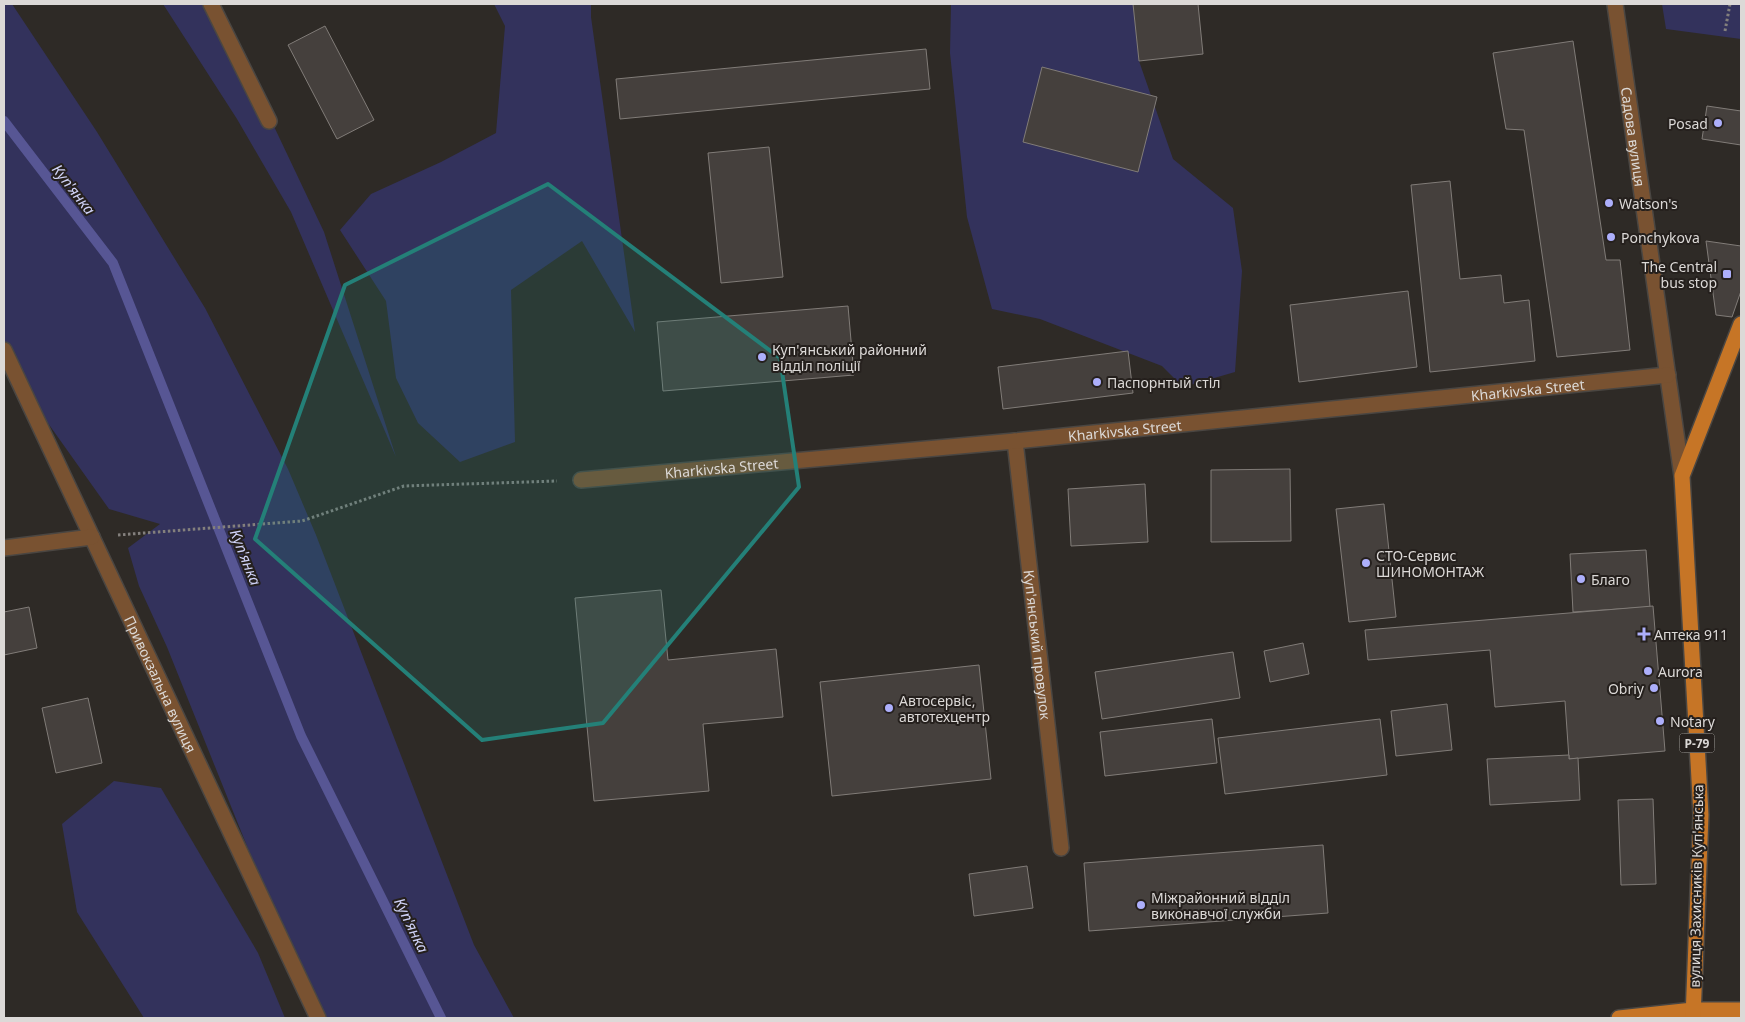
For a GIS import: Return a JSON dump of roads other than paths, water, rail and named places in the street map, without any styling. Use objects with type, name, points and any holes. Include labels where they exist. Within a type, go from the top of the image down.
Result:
[{"type":"main road","name":"вулиця Захисників Куп'янська","points":[[1693,1014],[1701,815],[1682,476],[1741,324]]},
{"type":"main road","points":[[1620,1018],[1741,1010]]},
{"type":"street","points":[[211,4],[269,121]]},
{"type":"street","name":"Садова вулиця","points":[[1615,4],[1682,476]]},
{"type":"street","name":"Привокзальна вулиця","points":[[4,350],[318,1018]]},
{"type":"street","name":"Kharkivska Street","points":[[581,480],[1015,441],[1668,375]]},
{"type":"street","name":"Куп'янський провулок","points":[[1015,441],[1062,848]]},
{"type":"street","points":[[4,548],[92,537]]},
{"type":"waterway","name":"Куп'янка","points":[[4,121],[113,263],[301,736],[441,1018]]},
{"type":"place","name":"Posad","points":[[1718,123]]},
{"type":"place","name":"Watson's","points":[[1609,203]]},
{"type":"place","name":"Ponchykova","points":[[1611,237]]},
{"type":"place","name":"The Central bus stop","points":[[1727,274]]},
{"type":"place","name":"Куп'янський районний відділ поліції","points":[[762,357]]},
{"type":"place","name":"Паспорнтый стіл","points":[[1097,382]]},
{"type":"place","name":"СТО-Сервис ШИНОМОНТАЖ","points":[[1366,563]]},
{"type":"place","name":"Благо","points":[[1581,579]]},
{"type":"place","name":"Аптека 911","points":[[1644,634]]},
{"type":"place","name":"Aurora","points":[[1648,671]]},
{"type":"place","name":"Obriy","points":[[1654,688]]},
{"type":"place","name":"Автосервіс, автотехцентр","points":[[889,708]]},
{"type":"place","name":"Notary","points":[[1660,721]]},
{"type":"place","name":"Міжрайонний відділ виконавчої служби","points":[[1141,905]]}]
